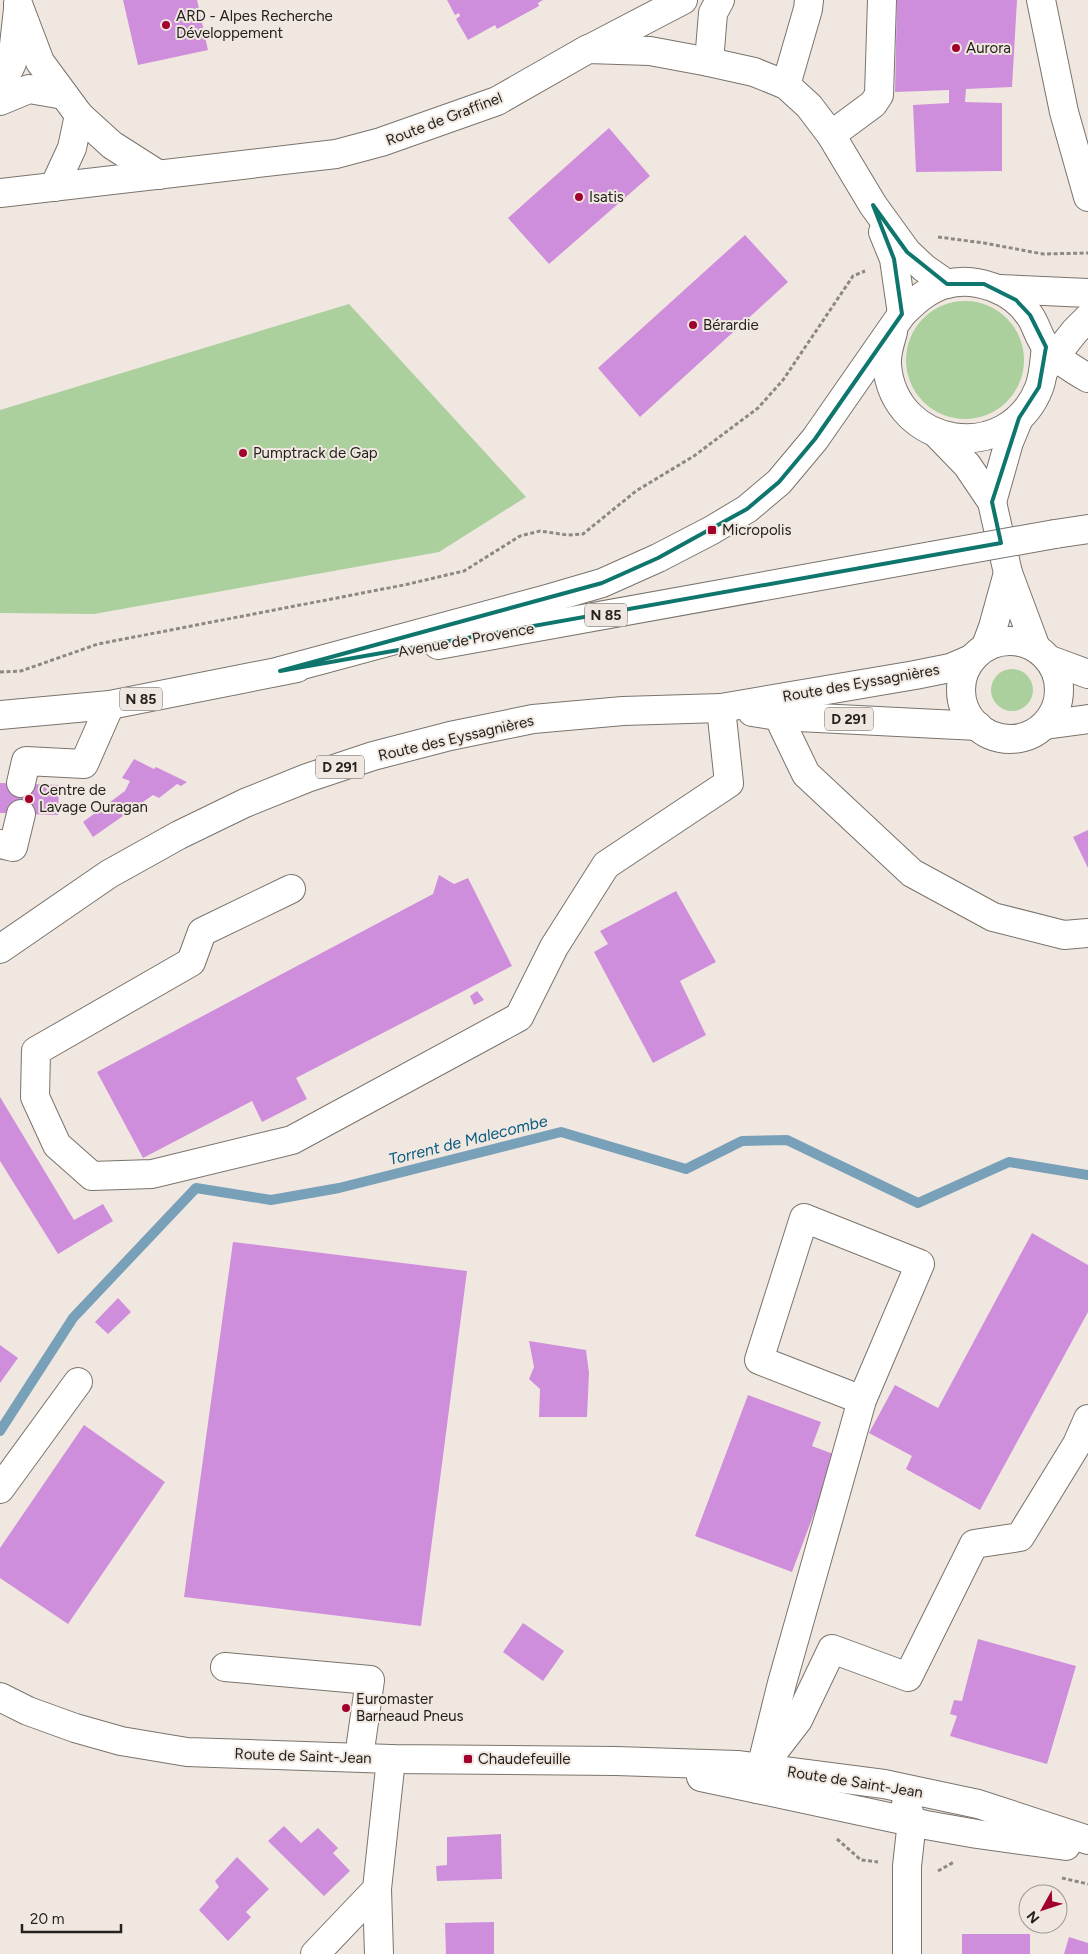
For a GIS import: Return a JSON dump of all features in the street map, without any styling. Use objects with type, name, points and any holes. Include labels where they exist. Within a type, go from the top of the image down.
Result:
[{"type":"main road","name":"Route de Graffinel","points":[[0,194],[54,186],[336,154],[381,142],[497,101],[588,49],[683,0]]},
{"type":"main road","points":[[709,62],[713,13],[720,0]]},
{"type":"main road","points":[[831,135],[873,104],[879,96],[882,0]]},
{"type":"main road","points":[[1041,0],[1064,112],[1088,197]]},
{"type":"main road","points":[[0,88],[12,63],[18,2]]},
{"type":"main road","points":[[18,2],[40,62],[71,105],[112,145],[159,175]]},
{"type":"main road","points":[[786,85],[805,3]]},
{"type":"main road","points":[[588,49],[650,50],[754,72],[786,85],[809,106],[831,135],[901,255],[924,268],[946,284]]},
{"type":"main road","points":[[0,101],[29,89],[71,105]]},
{"type":"main road","points":[[54,186],[72,148],[71,105]]},
{"type":"main road","points":[[901,255],[898,321],[888,348],[887,365],[891,385],[900,403],[913,419],[938,434],[952,438],[976,438],[999,432],[1019,418],[1031,404],[1039,387],[1048,358],[1088,318]]},
{"type":"main road","points":[[280,671],[602,583],[658,558],[712,530],[747,509],[779,482],[815,439],[898,321],[916,299],[946,284],[968,282],[984,284],[1016,300],[1030,315],[1048,358],[1088,378]]},
{"type":"main road","points":[[999,290],[1088,293]]},
{"type":"main road","points":[[992,502],[1009,442],[1019,418]]},
{"type":"main road","points":[[938,434],[967,466],[992,502],[1008,573],[1043,654],[1057,673],[1060,687],[1059,700],[1054,714],[1045,725],[1033,734],[1019,738],[1004,739],[990,734],[978,726],[968,715],[962,701],[961,687],[964,672],[979,653],[993,627],[1008,573]]},
{"type":"main road","name":"Avenue de Provence","points":[[0,715],[110,705],[280,671],[504,634],[1088,529]]},
{"type":"main road","points":[[979,653],[998,642],[1011,640],[1024,642],[1043,654],[1088,674]]},
{"type":"main road","name":"Route des Eyssagnières","points":[[0,949],[109,874],[179,834],[245,803],[306,778],[373,756],[442,738],[534,719],[624,711],[721,708],[950,668],[979,653]]},
{"type":"main road","points":[[21,784],[26,761],[84,764],[110,705]]},
{"type":"main road","points":[[291,890],[202,932],[191,962],[36,1052],[35,1097],[57,1145],[92,1176],[152,1174],[292,1140],[519,1017],[554,947],[606,865],[729,783],[721,708]]},
{"type":"main road","name":"Route des Eyssagnières","points":[[721,708],[778,716],[978,726]]},
{"type":"main road","points":[[778,716],[806,774],[912,873],[992,917],[1064,936],[1088,933]]},
{"type":"main road","points":[[1045,725],[1088,719]]},
{"type":"main road","points":[[0,844],[13,847],[21,814]]},
{"type":"main road","points":[[759,1778],[782,1683],[862,1400],[920,1264],[804,1218],[760,1360],[862,1400]]},
{"type":"main road","points":[[0,1489],[78,1382]]},
{"type":"main road","points":[[759,1778],[798,1720],[832,1650],[908,1677],[974,1544],[1020,1537],[1083,1445],[1088,1419]]},
{"type":"main road","points":[[225,1667],[370,1680],[359,1757]]},
{"type":"main road","name":"Route de Saint-Jean","points":[[0,1696],[28,1711],[75,1728],[121,1741],[186,1752],[391,1759],[616,1761],[759,1778],[884,1784],[978,1804],[1088,1840]]},
{"type":"main road","points":[[378,1954],[377,1889],[391,1759]]},
{"type":"main road","name":"Route de Saint-Jean","points":[[759,1778],[912,1821],[977,1834],[1088,1848]]},
{"type":"main road","points":[[884,1784],[906,1804],[912,1821],[907,1866],[907,1954]]},
{"type":"main road","points":[[912,1821],[924,1810],[955,1814],[978,1804]]},
{"type":"main road","points":[[315,1954],[377,1889]]},
{"type":"path","points":[[0,672],[21,671],[98,644],[404,585],[464,571],[520,536],[540,532],[567,535],[583,534],[636,491],[694,456],[758,408],[783,380],[853,276],[901,255],[924,240],[938,237],[1043,254],[1088,253]]},
{"type":"path","points":[[834,1837],[861,1860],[907,1866]]},
{"type":"highlighted area","points":[[873,205],[907,252],[947,284],[984,284],[1016,300],[1030,315],[1046,347],[1039,387],[1019,418],[992,502],[1001,543],[280,671],[602,583],[658,558],[747,509],[779,482],[815,439],[902,314],[894,259]]},
{"type":"green space","points":[[965,301],[976,302],[998,311],[1014,327],[1023,349],[1023,371],[1014,393],[998,409],[976,418],[965,419],[954,418],[932,409],[916,393],[907,371],[906,360],[907,349],[916,327],[932,311],[954,302]]},
{"type":"green space","name":"Pumptrack de Gap","points":[[349,304],[526,497],[439,552],[94,614],[0,613],[0,410]]},
{"type":"green space","points":[[1012,669],[1027,675],[1033,690],[1027,705],[1012,711],[997,705],[991,690],[997,675]]},
{"type":"building","name":"ARD - Alpes Recherche Développement","points":[[123,0],[197,0],[208,50],[138,65]]},
{"type":"building","points":[[447,0],[543,0],[538,3],[539,6],[497,29],[495,25],[468,40],[456,19],[460,16],[459,13],[455,15]]},
{"type":"building","name":"Aurora","points":[[897,0],[1017,0],[1012,87],[966,89],[965,102],[1002,103],[1002,171],[916,172],[913,105],[949,103],[949,90],[895,92]]},
{"type":"building","name":"Isatis","points":[[609,128],[650,176],[549,264],[508,218]]},
{"type":"building","name":"Bérardie","points":[[745,235],[788,282],[640,417],[598,368]]},
{"type":"building","points":[[134,759],[187,782],[181,786],[177,784],[159,798],[153,795],[93,837],[83,822],[125,791],[130,781],[122,778]]},
{"type":"building","name":"Centre de Lavage Ouragan","points":[[0,783],[59,785],[58,815],[0,813]]},
{"type":"building","points":[[1088,830],[1088,868],[1073,837]]},
{"type":"building","points":[[439,875],[454,884],[468,878],[512,966],[296,1078],[307,1099],[262,1122],[252,1101],[143,1158],[97,1072],[433,894]]},
{"type":"building","points":[[676,891],[716,962],[680,981],[706,1035],[653,1063],[594,952],[608,944],[600,931]]},
{"type":"building","points":[[477,991],[484,1000],[474,1005],[470,996]]},
{"type":"building","points":[[0,1097],[74,1220],[103,1204],[113,1221],[58,1254],[0,1161]]},
{"type":"building","points":[[1032,1233],[1088,1265],[1088,1312],[980,1510],[906,1469],[912,1456],[869,1433],[895,1385],[938,1408]]},
{"type":"building","points":[[233,1242],[467,1271],[421,1626],[184,1597]]},
{"type":"building","points":[[118,1298],[131,1312],[108,1334],[95,1322]]},
{"type":"building","points":[[529,1341],[586,1350],[589,1373],[587,1417],[539,1417],[540,1389],[529,1379],[534,1367]]},
{"type":"building","points":[[0,1345],[18,1358],[0,1383]]},
{"type":"building","points":[[748,1395],[821,1422],[812,1446],[836,1455],[792,1572],[695,1536]]},
{"type":"building","points":[[84,1425],[165,1482],[68,1624],[0,1578],[0,1548]]},
{"type":"building","points":[[523,1623],[564,1651],[543,1681],[503,1652]]},
{"type":"building","points":[[978,1639],[1076,1666],[1047,1764],[950,1736],[957,1716],[950,1714],[954,1700],[962,1701]]},
{"type":"building","points":[[284,1826],[301,1843],[318,1828],[338,1848],[333,1853],[350,1871],[324,1896],[268,1841]]},
{"type":"building","points":[[501,1834],[502,1879],[437,1881],[436,1866],[447,1865],[447,1837]]},
{"type":"building","points":[[237,1857],[269,1889],[246,1912],[251,1917],[228,1941],[199,1910],[219,1887],[215,1881]]},
{"type":"building","points":[[494,1922],[494,1954],[446,1954],[445,1923]]},
{"type":"building","points":[[962,1934],[1030,1934],[1030,1954],[962,1954]]},
{"type":"building","points":[[1069,1937],[1088,1943],[1088,1954],[1064,1954]]},
{"type":"waterway","name":"Torrent de Malecombe","points":[[0,1431],[73,1318],[196,1188],[271,1200],[339,1188],[561,1132],[686,1169],[742,1141],[787,1140],[918,1203],[1009,1162],[1088,1175]]},
{"type":"place","name":"ARD - Alpes Recherche Développement","points":[[166,25]]},
{"type":"place","name":"Aurora","points":[[956,48]]},
{"type":"place","name":"Isatis","points":[[579,197]]},
{"type":"place","name":"Bérardie","points":[[693,325]]},
{"type":"place","name":"Pumptrack de Gap","points":[[243,453]]},
{"type":"place","name":"Micropolis","points":[[712,530]]},
{"type":"place","name":"Centre de Lavage Ouragan","points":[[29,799]]},
{"type":"place","name":"Euromaster Barneaud Pneus","points":[[346,1708]]},
{"type":"place","name":"Chaudefeuille","points":[[468,1759]]}]
